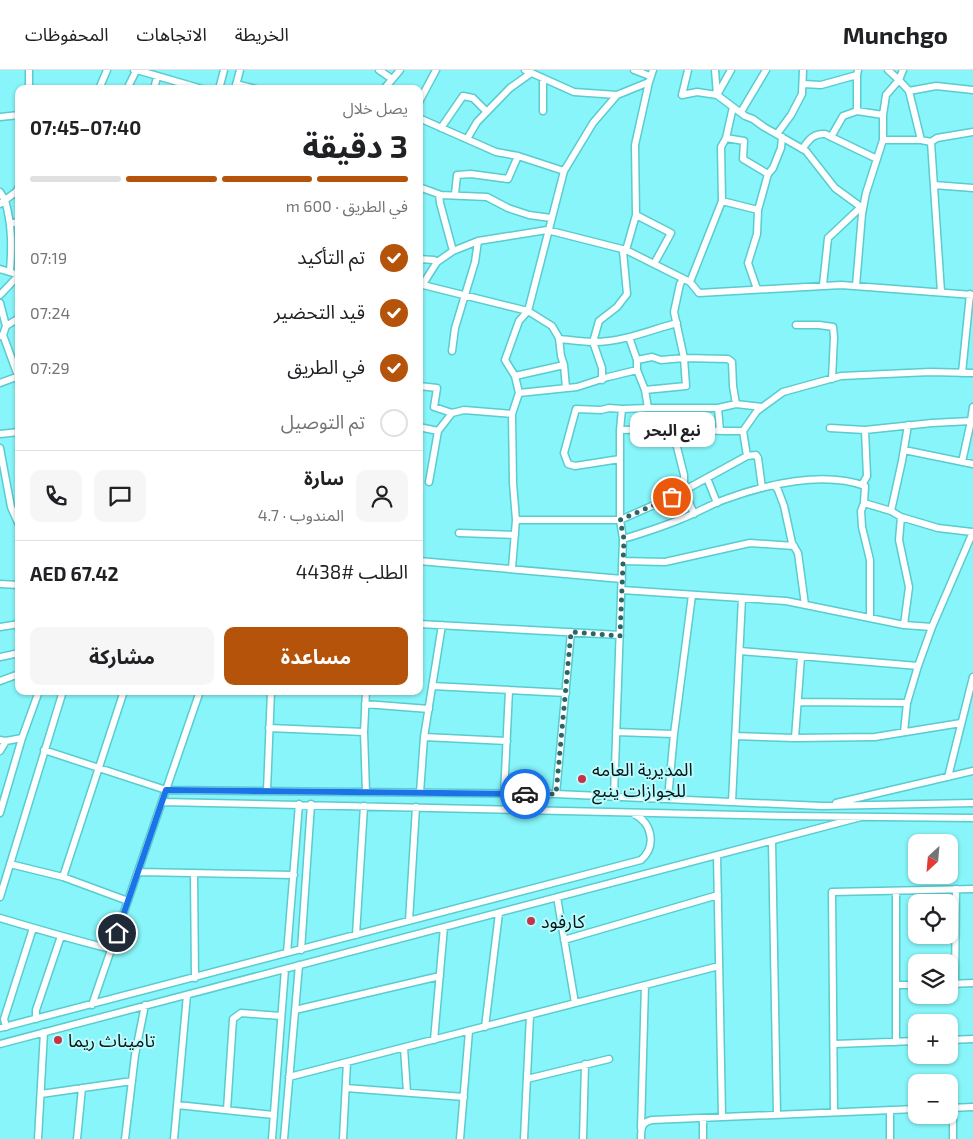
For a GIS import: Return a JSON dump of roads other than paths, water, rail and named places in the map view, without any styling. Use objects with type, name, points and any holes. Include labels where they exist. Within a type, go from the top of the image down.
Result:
[{"type":"street","points":[[29,70],[29,85]]},
{"type":"street","points":[[101,85],[108,70]]},
{"type":"street","points":[[128,85],[136,70],[187,85]]},
{"type":"street","points":[[220,85],[224,70]]},
{"type":"street","points":[[236,85],[240,70]]},
{"type":"street","points":[[380,70],[392,79]]},
{"type":"street","points":[[387,85],[400,70]]},
{"type":"street","points":[[423,94],[436,70]]},
{"type":"street","points":[[634,70],[650,76]]},
{"type":"street","points":[[688,70],[682,95],[697,92],[717,95],[745,116],[806,151],[835,188],[862,211]]},
{"type":"street","points":[[715,70],[717,95]]},
{"type":"street","points":[[717,95],[732,70]]},
{"type":"street","points":[[742,112],[766,70]]},
{"type":"street","points":[[757,289],[748,263],[757,234],[758,210],[768,174],[773,168],[781,148],[779,135],[802,94],[803,70]]},
{"type":"street","points":[[888,70],[909,91],[921,140]]},
{"type":"street","points":[[856,286],[862,211],[883,140],[883,115],[886,95],[899,80],[903,70]]},
{"type":"street","points":[[467,140],[477,122],[528,71],[574,92],[617,95]]},
{"type":"street","points":[[803,84],[821,84],[857,72],[857,111]]},
{"type":"street","points":[[512,568],[516,520],[513,483],[512,414],[519,393],[515,376],[505,360],[519,321],[528,310],[547,230],[564,171],[593,123],[617,95],[650,76]]},
{"type":"street","points":[[602,380],[602,368],[593,342],[599,321],[617,307],[627,294],[625,250],[636,215],[635,145],[650,76]]},
{"type":"street","points":[[155,85],[157,77]]},
{"type":"street","points":[[543,78],[543,112]]},
{"type":"street","points":[[909,91],[936,86],[973,90]]},
{"type":"street","points":[[442,128],[463,96],[473,98],[487,112]]},
{"type":"street","points":[[690,282],[722,201],[721,147],[726,138],[733,107]]},
{"type":"street","points":[[831,137],[843,116],[857,111],[883,115]]},
{"type":"street","points":[[0,117],[15,115]]},
{"type":"street","points":[[423,120],[496,152],[518,156],[564,171]]},
{"type":"street","points":[[883,140],[921,140],[931,142],[936,138],[973,132]]},
{"type":"street","points":[[802,149],[812,137],[818,134],[825,134],[877,160]]},
{"type":"street","points":[[726,138],[744,140],[743,159],[768,174]]},
{"type":"street","points":[[931,142],[941,292]]},
{"type":"street","points":[[455,194],[457,175],[471,174],[508,179],[518,156]]},
{"type":"street","points":[[934,185],[973,188]]},
{"type":"street","points":[[423,189],[439,195],[487,197],[508,208],[529,215],[551,218]]},
{"type":"street","points":[[0,192],[11,224],[10,271]]},
{"type":"street","points":[[3,202],[15,193]]},
{"type":"street","points":[[439,195],[453,251]]},
{"type":"street","points":[[722,201],[758,210]]},
{"type":"street","points":[[823,285],[828,238],[862,211]]},
{"type":"street","points":[[636,215],[671,233],[654,264]]},
{"type":"street","points":[[11,224],[15,222]]},
{"type":"street","points":[[423,281],[437,262],[453,251],[478,241],[547,230],[625,250],[690,282],[699,293],[823,285],[971,294],[962,373]]},
{"type":"street","points":[[452,351],[455,328],[475,262],[478,241]]},
{"type":"street","points":[[423,259],[437,262]]},
{"type":"street","points":[[0,269],[15,274]]},
{"type":"street","points":[[645,390],[686,386],[684,358],[674,312],[683,278]]},
{"type":"street","points":[[0,295],[15,279]]},
{"type":"street","points":[[423,284],[528,310],[552,326],[559,339],[566,388]]},
{"type":"street","points":[[0,303],[6,326],[2,336],[15,368]]},
{"type":"street","points":[[6,326],[15,320]]},
{"type":"street","points":[[559,339],[593,342],[629,337],[677,323]]},
{"type":"street","points":[[796,325],[834,327],[832,379]]},
{"type":"street","points":[[629,337],[637,360],[637,370],[645,390],[648,408]]},
{"type":"street","points":[[637,360],[652,357],[661,360],[684,358],[728,359],[732,362],[736,404]]},
{"type":"street","points":[[515,376],[564,364]]},
{"type":"street","points":[[519,393],[576,387],[637,370]]},
{"type":"street","points":[[747,456],[744,431],[757,411],[783,392],[841,376],[973,373]]},
{"type":"street","points":[[0,383],[15,377]]},
{"type":"street","points":[[423,386],[436,388],[434,407],[452,413],[464,410],[512,414]]},
{"type":"street","points":[[620,459],[575,466],[568,464],[564,453],[576,409],[718,408],[736,404],[762,407]]},
{"type":"street","points":[[962,462],[973,407]]},
{"type":"street","points":[[718,408],[720,431]]},
{"type":"street","points":[[614,796],[624,539],[620,520],[620,430],[622,410]]},
{"type":"street","points":[[429,482],[438,431],[452,413]]},
{"type":"street","points":[[830,428],[865,430],[971,421]]},
{"type":"street","points":[[891,511],[908,425]]},
{"type":"street","points":[[423,428],[438,431]]},
{"type":"street","points":[[620,430],[649,428],[673,431],[744,431]]},
{"type":"street","points":[[862,485],[867,476],[865,430]]},
{"type":"street","points":[[673,431],[684,475],[684,490],[694,514]]},
{"type":"street","points":[[0,434],[15,432]]},
{"type":"street","points":[[0,448],[11,507],[15,516]]},
{"type":"street","points":[[904,450],[973,464]]},
{"type":"street","points":[[516,520],[620,520],[684,490],[747,456],[756,455],[758,458],[762,488]]},
{"type":"street","points":[[707,478],[717,503]]},
{"type":"street","points":[[624,539],[694,514],[717,503],[774,485],[824,478],[862,485],[865,486],[864,503],[861,512],[862,527],[870,560],[870,618]]},
{"type":"street","points":[[774,485],[784,506],[792,543],[798,553],[805,605]]},
{"type":"street","points":[[864,503],[938,528],[972,532],[932,627],[918,666],[907,703],[904,732]]},
{"type":"street","points":[[901,517],[899,540],[909,587],[904,624]]},
{"type":"street","points":[[459,533],[515,535]]},
{"type":"street","points":[[623,561],[665,562],[750,544],[794,546]]},
{"type":"street","points":[[423,560],[622,579]]},
{"type":"street","points":[[0,584],[15,585]]},
{"type":"street","points":[[622,590],[786,601],[870,618],[932,627]]},
{"type":"street","points":[[668,798],[674,734],[692,595]]},
{"type":"street","points":[[732,802],[742,598]]},
{"type":"street","points":[[423,624],[620,636]]},
{"type":"street","points":[[0,627],[15,625]]},
{"type":"street","points":[[420,793],[424,737],[442,626]]},
{"type":"street","points":[[556,794],[571,632]]},
{"type":"street","points":[[740,651],[918,666]]},
{"type":"street","points":[[0,657],[15,654]]},
{"type":"street","points":[[795,738],[801,657]]},
{"type":"street","points":[[0,681],[15,675]]},
{"type":"street","points":[[948,777],[973,677]]},
{"type":"street","points":[[432,686],[566,693]]},
{"type":"street","points":[[504,794],[508,690]]},
{"type":"street","points":[[0,812],[22,738],[38,695]]},
{"type":"street","points":[[0,897],[62,695]]},
{"type":"street","points":[[63,877],[123,695]]},
{"type":"street","points":[[92,1004],[199,695]]},
{"type":"street","points":[[267,791],[271,695]]},
{"type":"street","points":[[366,695],[364,732],[366,792]]},
{"type":"street","points":[[798,702],[907,703]]},
{"type":"street","points":[[365,704],[429,709]]},
{"type":"street","points":[[735,736],[795,738],[875,737],[961,723]]},
{"type":"street","points":[[269,728],[364,732]]},
{"type":"street","points":[[616,732],[674,734]]},
{"type":"street","points":[[424,737],[507,741]]},
{"type":"street","points":[[0,751],[3,741],[22,738]]},
{"type":"street","points":[[44,750],[166,790],[556,794],[822,806],[973,804]]},
{"type":"street","points":[[822,806],[973,771]]},
{"type":"street","points":[[162,802],[311,804],[630,813],[973,818]]},
{"type":"street","points":[[287,953],[299,804]]},
{"type":"street","points":[[301,950],[311,804]]},
{"type":"street","points":[[356,935],[364,806]]},
{"type":"street","points":[[409,922],[416,807]]},
{"type":"street","points":[[33,928],[4,1019],[3,1028],[641,860],[650,848],[649,830],[646,823],[630,813]]},
{"type":"street","points":[[0,1051],[1,1043],[861,817]]},
{"type":"street","points":[[772,841],[777,1115]]},
{"type":"street","points":[[717,855],[722,1117]]},
{"type":"street","points":[[10,864],[63,877],[128,901]]},
{"type":"street","points":[[138,872],[294,875]]},
{"type":"street","points":[[194,874],[195,978]]},
{"type":"street","points":[[953,954],[956,889]]},
{"type":"street","points":[[834,1112],[835,1044],[832,892],[973,889]]},
{"type":"street","points":[[896,891],[896,1042]]},
{"type":"street","points":[[564,940],[718,895]]},
{"type":"street","points":[[556,898],[575,1004]]},
{"type":"street","points":[[486,1027],[498,913]]},
{"type":"street","points":[[0,918],[111,950]]},
{"type":"street","points":[[434,1040],[444,927]]},
{"type":"street","points":[[36,1019],[36,1010],[60,936]]},
{"type":"street","points":[[284,1139],[299,965]]},
{"type":"street","points":[[289,1077],[719,966]]},
{"type":"street","points":[[272,1139],[285,969]]},
{"type":"street","points":[[295,1010],[440,976]]},
{"type":"street","points":[[958,984],[973,983]]},
{"type":"street","points":[[896,986],[908,985]]},
{"type":"street","points":[[641,1139],[645,986]]},
{"type":"street","points":[[174,1139],[187,994]]},
{"type":"street","points":[[125,1139],[135,1055],[145,1006]]},
{"type":"street","points":[[227,1110],[233,1019],[241,1013],[281,1016]]},
{"type":"street","points":[[524,1139],[530,1015]]},
{"type":"street","points":[[460,1139],[470,1031]]},
{"type":"street","points":[[38,1139],[44,1032]]},
{"type":"street","points":[[958,1040],[973,1039]]},
{"type":"street","points":[[835,1044],[908,1041]]},
{"type":"street","points":[[404,1048],[407,1092]]},
{"type":"street","points":[[527,1079],[609,1059]]},
{"type":"street","points":[[343,1139],[347,1062]]},
{"type":"street","points":[[583,1139],[585,1064]]},
{"type":"street","points":[[41,1094],[132,1081]]},
{"type":"street","points":[[77,1139],[82,1088]]},
{"type":"street","points":[[346,1088],[464,1096]]},
{"type":"street","points":[[177,1105],[274,1115]]},
{"type":"street","points":[[958,1108],[973,1107]]},
{"type":"street","points":[[641,1129],[645,1122],[652,1120],[908,1109]]},
{"type":"street","points":[[890,1110],[890,1139]]},
{"type":"street","points":[[703,1139],[704,1118]]},
{"type":"street","points":[[952,1124],[953,1139]]},
{"type":"place","name":"نبع البحر","points":[[672,497]]},
{"type":"place","name":"المديرية العامه للجوازات ينبع","points":[[582,779]]},
{"type":"place","name":"كارفود","points":[[531,921]]},
{"type":"place","name":"تاميناث ريما","points":[[58,1040]]}]
